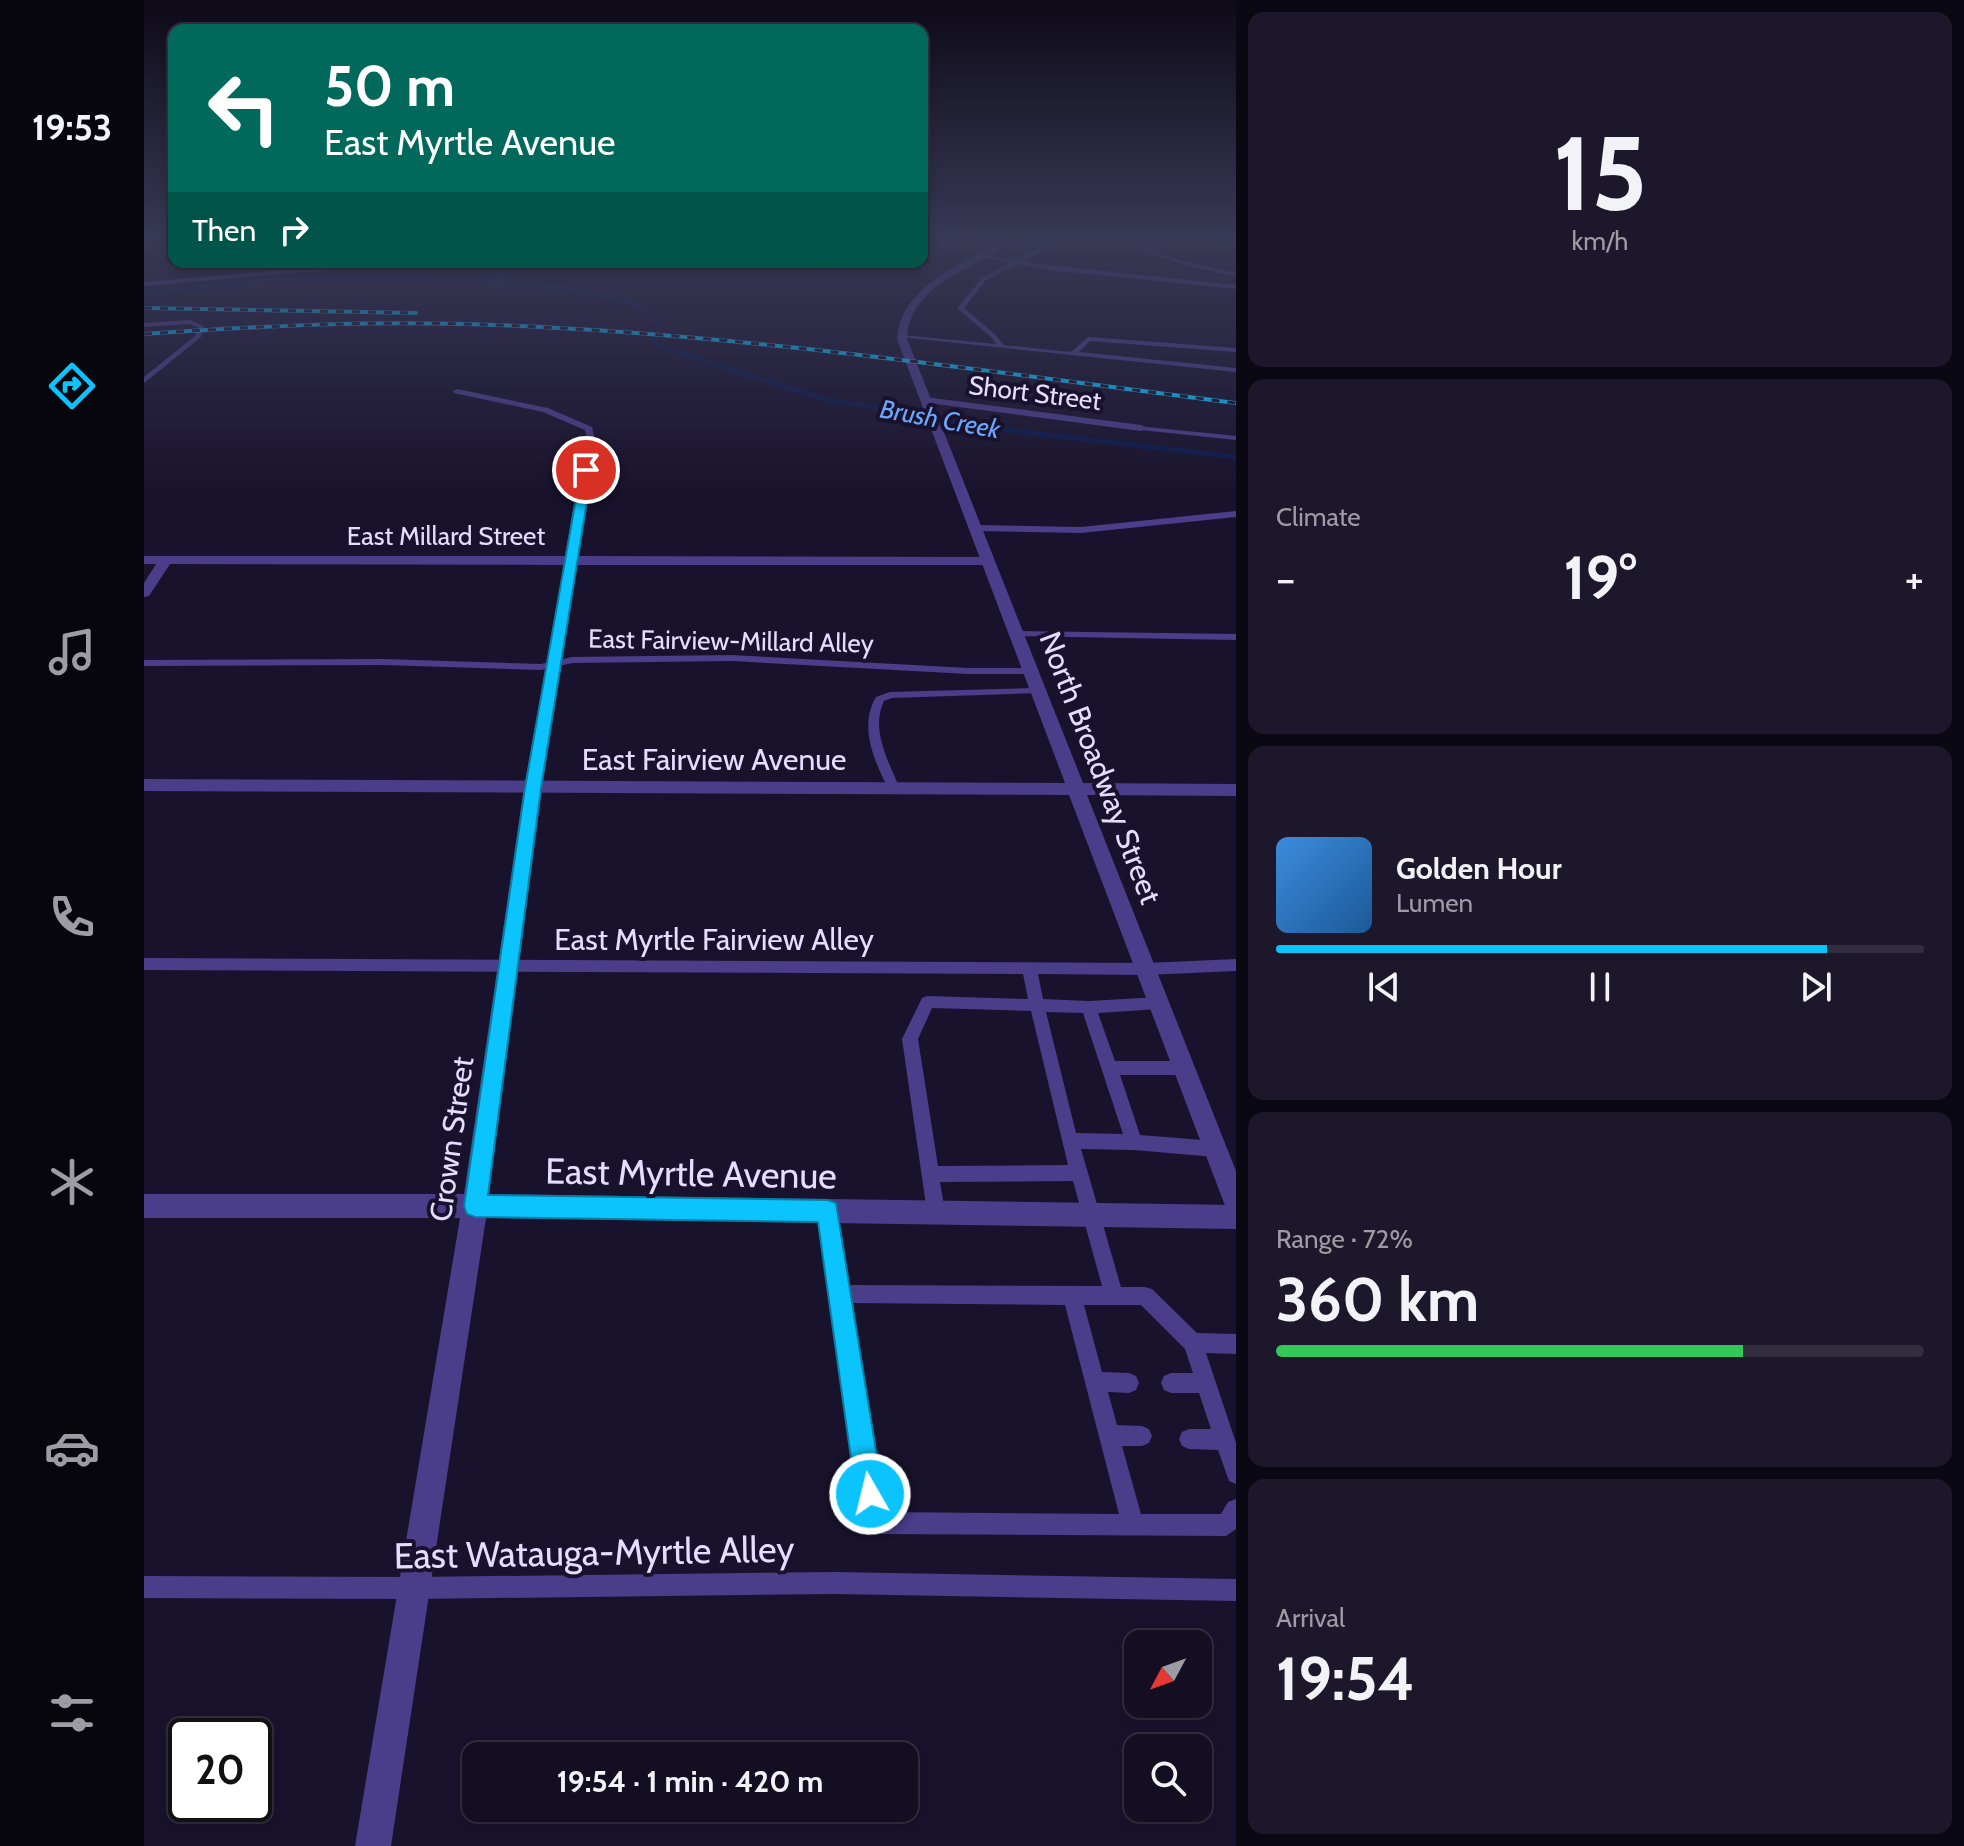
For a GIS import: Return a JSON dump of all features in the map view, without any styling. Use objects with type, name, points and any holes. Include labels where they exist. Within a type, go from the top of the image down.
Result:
[{"type":"street","points":[[901,322],[902,337]]},
{"type":"street","name":"North Broadway Street","points":[[902,337],[1236,1203]]},
{"type":"street","name":"Short Street","points":[[926,404],[1141,428]]},
{"type":"street","name":"Crown Street","points":[[373,1846],[475,1206],[533,788],[591,441]]},
{"type":"street","name":"East Millard Street","points":[[144,560],[987,561]]},
{"type":"street","points":[[144,593],[166,560]]},
{"type":"street","name":"East Fairview Avenue","points":[[144,785],[1236,790]]},
{"type":"street","name":"East Myrtle Avenue","points":[[144,1206],[475,1206],[1236,1217]]},
{"type":"lane","points":[[144,325],[188,322]]},
{"type":"lane","points":[[144,381],[199,336],[201,326],[190,322]]},
{"type":"lane","points":[[977,322],[995,337],[1001,347]]},
{"type":"lane","points":[[902,337],[1236,370]]},
{"type":"lane","points":[[1073,354],[1088,339],[1236,350]]},
{"type":"lane","points":[[457,391],[568,418],[589,429],[591,441]]},
{"type":"lane","points":[[1141,428],[1236,438]]},
{"type":"lane","points":[[975,528],[1081,530],[1236,514]]},
{"type":"lane","points":[[1016,634],[1236,637]]},
{"type":"lane","name":"East Fairview-Millard Alley","points":[[144,663],[554,665],[572,660],[732,658],[968,671],[1030,671]]},
{"type":"lane","points":[[894,789],[880,757],[871,718],[880,699],[890,695],[1038,691]]},
{"type":"lane","name":"East Myrtle Fairview Alley","points":[[144,964],[1146,969],[1236,965]]},
{"type":"lane","points":[[1029,968],[1070,1141],[1114,1296]]},
{"type":"lane","points":[[936,1212],[910,1039],[927,1002],[1089,1007],[1159,1003]]},
{"type":"lane","points":[[1089,1007],[1134,1142]]},
{"type":"lane","points":[[1109,1068],[1184,1068]]},
{"type":"lane","points":[[1070,1141],[1134,1142],[1215,1149]]},
{"type":"lane","points":[[930,1174],[1079,1173]]},
{"type":"lane","points":[[828,1211],[874,1523],[1226,1525],[1236,1510]]},
{"type":"lane","points":[[840,1294],[1145,1296],[1193,1343],[1236,1474]]},
{"type":"lane","points":[[1072,1295],[1133,1525]]},
{"type":"lane","points":[[1193,1343],[1236,1344]]},
{"type":"lane","points":[[1095,1382],[1129,1383]]},
{"type":"lane","points":[[1171,1383],[1205,1383]]},
{"type":"lane","points":[[1109,1435],[1142,1436]]},
{"type":"lane","points":[[1189,1439],[1225,1440]]},
{"type":"lane","name":"East Watauga-Myrtle Alley","points":[[144,1587],[415,1588],[835,1583],[1236,1590]]},
{"type":"waterway","name":"Brush Creek","points":[[657,322],[660,326]]},
{"type":"waterway","name":"Brush Creek","points":[[653,339],[663,347],[717,365]]},
{"type":"waterway","name":"Brush Creek","points":[[717,365],[824,399],[1015,431],[1236,457]]},
{"type":"waterway","name":"Brush Creek","points":[[717,365],[723,367]]},
{"type":"railway","points":[[144,334],[363,324],[588,330],[774,345],[1236,403]]},
{"type":"route","points":[[586,470],[533,788],[475,1206],[828,1211],[870,1494]]}]
